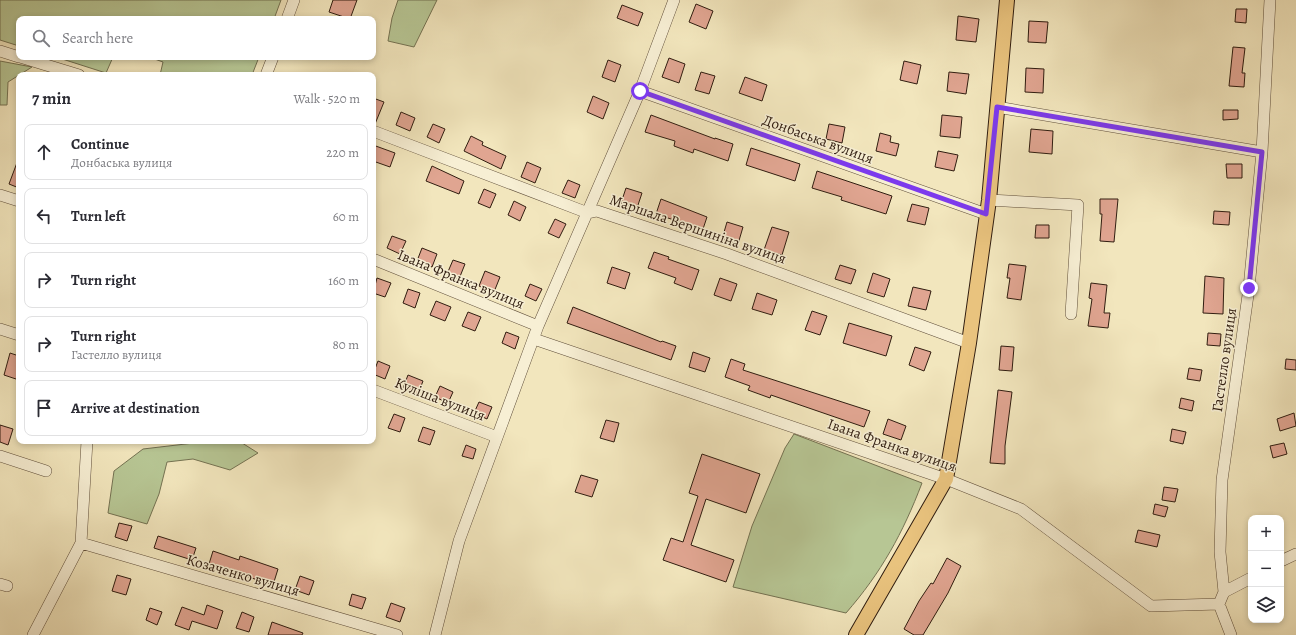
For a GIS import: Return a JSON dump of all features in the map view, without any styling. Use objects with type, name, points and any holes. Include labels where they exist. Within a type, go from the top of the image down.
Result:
[{"type":"main road","points":[[856,635],[946,479],[969,343],[989,200],[1007,0]]},
{"type":"street","points":[[288,16],[294,0]]},
{"type":"street","points":[[435,635],[459,541],[538,326],[588,214],[640,91],[674,0]]},
{"type":"street","name":"Гастелло вулиця","points":[[1219,604],[1224,592],[1220,552],[1222,480],[1249,288],[1262,152],[1270,0]]},
{"type":"street","points":[[0,51],[16,56]]},
{"type":"street","points":[[30,60],[69,72]]},
{"type":"street","points":[[267,72],[272,60]]},
{"type":"street","name":"Донбаська вулиця","points":[[640,91],[986,214]]},
{"type":"street","points":[[997,107],[1262,152]]},
{"type":"street","name":"Маршала Вершиніна вулиця","points":[[376,132],[588,214],[597,211],[727,254],[969,343]]},
{"type":"street","points":[[0,195],[16,200]]},
{"type":"street","points":[[989,200],[1078,205],[1071,314]]},
{"type":"street","name":"Івана Франка вулиця","points":[[376,260],[538,326]]},
{"type":"street","points":[[0,329],[16,334]]},
{"type":"street","name":"Івана Франка вулиця","points":[[534,339],[946,479],[1021,508],[1151,606],[1219,604]]},
{"type":"street","name":"Куліша вулиця","points":[[376,391],[497,437]]},
{"type":"street","points":[[33,635],[81,543],[87,444]]},
{"type":"street","points":[[0,456],[46,471]]},
{"type":"street","name":"Козаченко вулиця","points":[[81,543],[397,635]]},
{"type":"street","points":[[1284,560],[1296,554]]},
{"type":"street","points":[[1224,592],[1248,580]]},
{"type":"street","points":[[1219,604],[1230,635]]},
{"type":"green space","points":[[0,0],[281,0],[275,16],[16,16],[16,45],[0,40]]},
{"type":"green space","points":[[398,0],[437,0],[414,47],[388,41],[392,18]]},
{"type":"green space","points":[[65,60],[112,60],[106,72]]},
{"type":"green space","points":[[157,60],[258,60],[253,72],[161,72],[163,62]]},
{"type":"green space","points":[[0,61],[32,67],[24,72],[16,72],[16,77],[8,82],[7,105],[0,105]]},
{"type":"green space","points":[[794,434],[922,483],[907,519],[890,552],[870,583],[846,613],[733,587],[752,526],[785,448]]},
{"type":"green space","points":[[186,444],[244,444],[258,453],[230,470],[193,459],[167,462],[159,494],[147,524],[108,513],[114,471],[143,449]]},
{"type":"building","points":[[333,0],[357,0],[351,16],[341,16],[329,12]]},
{"type":"building","points":[[696,4],[713,11],[706,29],[689,22]]},
{"type":"building","points":[[622,5],[643,13],[638,26],[617,18]]},
{"type":"building","points":[[1236,9],[1247,9],[1246,23],[1235,22]]},
{"type":"building","points":[[958,16],[979,19],[976,42],[956,40]]},
{"type":"building","points":[[1029,21],[1048,22],[1046,43],[1028,42]]},
{"type":"building","points":[[1233,47],[1245,48],[1242,73],[1245,73],[1244,87],[1229,86]]},
{"type":"building","points":[[669,58],[685,64],[679,83],[662,77]]},
{"type":"building","points":[[608,60],[621,65],[615,82],[602,77]]},
{"type":"building","points":[[904,61],[921,65],[917,84],[900,80]]},
{"type":"building","points":[[1026,68],[1044,69],[1043,93],[1025,92]]},
{"type":"building","points":[[701,72],[715,76],[709,94],[695,90]]},
{"type":"building","points":[[949,72],[969,74],[966,94],[947,91]]},
{"type":"building","points":[[745,77],[767,85],[762,101],[739,93]]},
{"type":"building","points":[[593,96],[609,103],[603,119],[587,112]]},
{"type":"building","points":[[376,99],[384,102],[376,122]]},
{"type":"building","points":[[1223,110],[1238,110],[1238,119],[1223,120]]},
{"type":"building","points":[[401,112],[415,118],[410,131],[396,125]]},
{"type":"building","points":[[651,115],[715,139],[733,144],[728,161],[694,149],[693,153],[674,146],[675,141],[645,132]]},
{"type":"building","points":[[942,115],[962,117],[960,138],[940,136]]},
{"type":"building","points":[[433,124],[445,129],[439,143],[427,137]]},
{"type":"building","points":[[829,124],[845,127],[842,143],[826,139]]},
{"type":"building","points":[[1031,129],[1053,131],[1052,154],[1029,152]]},
{"type":"building","points":[[880,133],[891,136],[890,142],[899,144],[896,156],[876,151]]},
{"type":"building","points":[[471,136],[483,142],[482,145],[506,156],[501,169],[464,151]]},
{"type":"building","points":[[376,146],[395,153],[390,167],[376,162]]},
{"type":"building","points":[[751,148],[800,164],[795,181],[746,165]]},
{"type":"building","points":[[938,151],[958,155],[954,171],[935,167]]},
{"type":"building","points":[[527,162],[541,168],[535,183],[521,177]]},
{"type":"building","points":[[1226,164],[1242,164],[1242,178],[1227,178]]},
{"type":"building","points":[[16,165],[16,187],[9,184]]},
{"type":"building","points":[[432,166],[464,181],[459,194],[426,181]]},
{"type":"building","points":[[817,171],[892,196],[886,214],[841,200],[842,197],[812,188]]},
{"type":"building","points":[[568,180],[580,185],[575,198],[562,193]]},
{"type":"building","points":[[626,188],[642,193],[637,208],[621,203]]},
{"type":"building","points":[[484,189],[496,194],[490,208],[478,203]]},
{"type":"building","points":[[661,199],[707,217],[702,232],[685,226],[686,224],[656,214]]},
{"type":"building","points":[[1100,199],[1118,199],[1114,242],[1100,241],[1102,214],[1100,214]]},
{"type":"building","points":[[514,201],[526,207],[520,221],[508,215]]},
{"type":"building","points":[[912,204],[929,208],[925,225],[907,221]]},
{"type":"building","points":[[1214,211],[1230,212],[1229,225],[1213,224]]},
{"type":"building","points":[[555,219],[566,224],[559,238],[548,233]]},
{"type":"building","points":[[727,222],[743,227],[738,244],[722,239]]},
{"type":"building","points":[[1036,225],[1049,225],[1049,238],[1035,238]]},
{"type":"building","points":[[772,227],[789,232],[782,255],[764,250]]},
{"type":"building","points":[[392,236],[406,241],[400,254],[387,248]]},
{"type":"building","points":[[422,248],[437,254],[432,267],[417,261]]},
{"type":"building","points":[[654,252],[669,257],[668,259],[699,270],[692,290],[674,283],[676,278],[648,268]]},
{"type":"building","points":[[453,260],[465,264],[459,279],[447,274]]},
{"type":"building","points":[[1009,264],[1026,266],[1021,300],[1007,298],[1010,278],[1007,278]]},
{"type":"building","points":[[840,265],[856,270],[851,284],[835,279]]},
{"type":"building","points":[[612,267],[630,273],[625,289],[607,283]]},
{"type":"building","points":[[485,271],[500,277],[494,292],[479,286]]},
{"type":"building","points":[[873,273],[890,279],[884,297],[867,292]]},
{"type":"building","points":[[1205,276],[1224,278],[1223,314],[1203,313]]},
{"type":"building","points":[[377,278],[391,283],[385,297],[376,294]]},
{"type":"building","points":[[720,278],[737,284],[731,301],[714,295]]},
{"type":"building","points":[[1091,283],[1107,285],[1104,313],[1110,313],[1108,328],[1088,326],[1092,299],[1089,298]]},
{"type":"building","points":[[530,284],[542,289],[536,301],[525,296]]},
{"type":"building","points":[[913,287],[931,291],[926,310],[908,306]]},
{"type":"building","points":[[408,289],[420,293],[415,308],[403,303]]},
{"type":"building","points":[[757,293],[777,300],[772,315],[752,309]]},
{"type":"building","points":[[436,301],[451,307],[445,321],[430,315]]},
{"type":"building","points":[[573,307],[661,342],[662,341],[676,346],[671,360],[567,323]]},
{"type":"building","points":[[812,311],[827,316],[820,335],[805,330]]},
{"type":"building","points":[[468,312],[481,317],[475,331],[462,326]]},
{"type":"building","points":[[849,323],[892,336],[886,356],[843,343]]},
{"type":"building","points":[[506,332],[519,337],[515,349],[502,343]]},
{"type":"building","points":[[1208,333],[1221,334],[1220,346],[1207,345]]},
{"type":"building","points":[[1001,346],[1014,347],[1012,371],[999,370]]},
{"type":"building","points":[[915,347],[931,352],[924,371],[909,365]]},
{"type":"building","points":[[693,352],[710,358],[705,372],[689,367]]},
{"type":"building","points":[[10,353],[16,355],[16,379],[4,375]]},
{"type":"building","points":[[731,359],[745,364],[743,370],[870,411],[864,427],[771,395],[770,398],[748,390],[750,386],[725,377]]},
{"type":"building","points":[[1286,359],[1296,360],[1296,370],[1285,369]]},
{"type":"building","points":[[378,361],[390,366],[385,379],[376,375],[376,366]]},
{"type":"building","points":[[1189,368],[1202,370],[1200,381],[1187,379]]},
{"type":"building","points":[[408,375],[423,381],[418,394],[403,388]]},
{"type":"building","points":[[440,386],[453,392],[448,403],[435,397]]},
{"type":"building","points":[[998,390],[1012,392],[1005,446],[1005,464],[990,463]]},
{"type":"building","points":[[1181,398],[1194,401],[1192,411],[1179,408]]},
{"type":"building","points":[[479,402],[492,407],[487,419],[474,413]]},
{"type":"building","points":[[1294,413],[1296,426],[1280,431],[1277,419]]},
{"type":"building","points":[[394,414],[405,418],[400,432],[388,428]]},
{"type":"building","points":[[888,419],[906,426],[901,440],[883,434]]},
{"type":"building","points":[[606,420],[619,423],[614,442],[600,438]]},
{"type":"building","points":[[0,425],[13,429],[8,445],[0,442]]},
{"type":"building","points":[[423,427],[435,431],[430,445],[418,441]]},
{"type":"building","points":[[1172,429],[1186,432],[1183,444],[1170,441]]},
{"type":"building","points":[[1284,443],[1287,454],[1273,458],[1270,446]]},
{"type":"building","points":[[466,445],[476,449],[473,459],[462,456]]},
{"type":"building","points":[[702,454],[760,474],[746,513],[706,499],[691,545],[734,560],[726,582],[663,560],[671,538],[683,542],[698,496],[689,493]]},
{"type":"building","points":[[581,475],[598,480],[592,497],[575,492]]},
{"type":"building","points":[[1164,487],[1178,489],[1175,502],[1162,500]]},
{"type":"building","points":[[1155,504],[1168,507],[1165,517],[1153,514]]},
{"type":"building","points":[[119,523],[132,526],[127,541],[115,537]]},
{"type":"building","points":[[1138,530],[1160,535],[1157,547],[1135,542]]},
{"type":"building","points":[[158,536],[196,548],[192,560],[154,548]]},
{"type":"building","points":[[213,551],[239,560],[240,556],[278,569],[273,585],[209,564]]},
{"type":"building","points":[[947,558],[961,566],[948,593],[923,635],[914,635],[904,629],[919,601],[931,583],[933,584]]},
{"type":"building","points":[[117,575],[131,579],[126,595],[112,591]]},
{"type":"building","points":[[300,576],[314,581],[309,595],[295,590]]},
{"type":"building","points":[[352,594],[366,598],[362,609],[349,605]]},
{"type":"building","points":[[391,603],[405,608],[400,622],[386,617]]},
{"type":"building","points":[[207,605],[223,611],[217,629],[192,621],[189,630],[175,625],[182,607],[204,615]]},
{"type":"building","points":[[150,608],[162,612],[157,625],[146,620]]},
{"type":"building","points":[[242,612],[254,617],[249,632],[236,628]]},
{"type":"building","points":[[272,622],[303,633],[302,635],[268,635]]},
{"type":"route","points":[[640,91],[986,214],[989,200],[997,107],[1262,152],[1249,288]]}]
